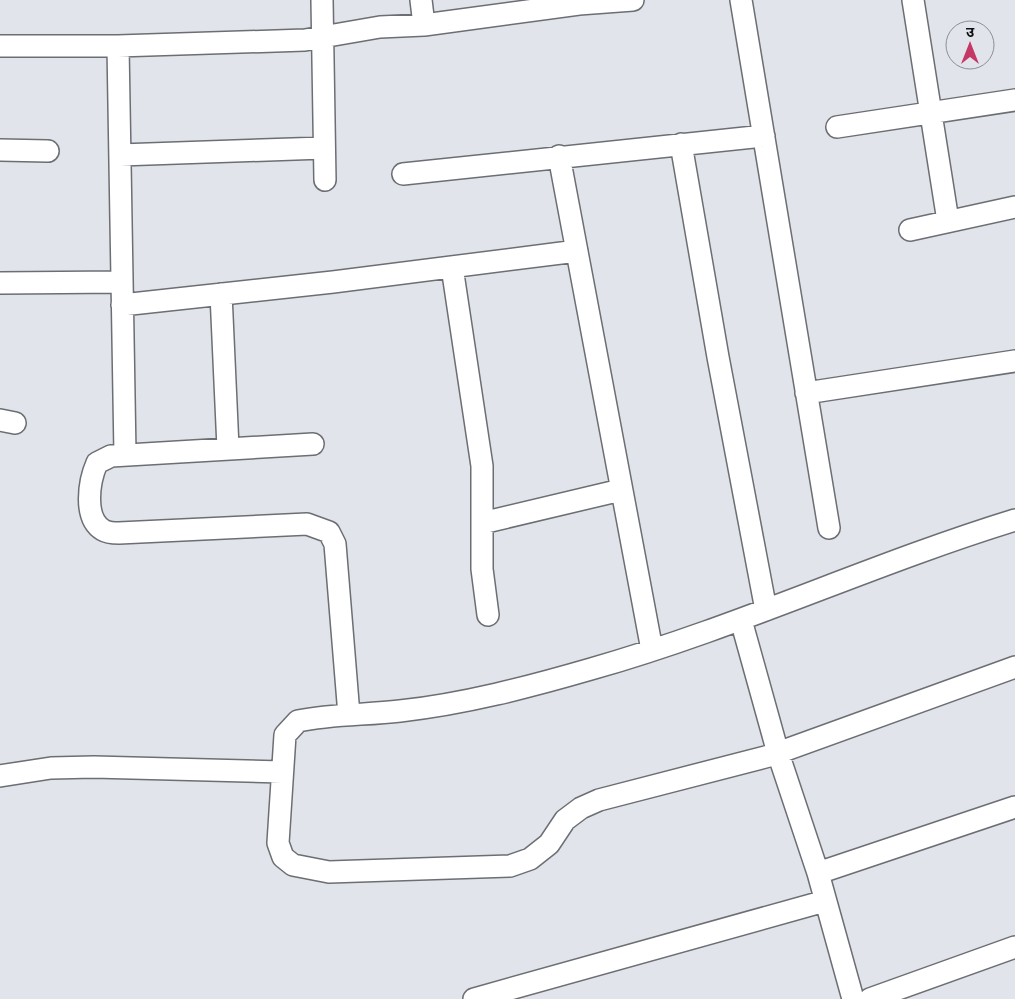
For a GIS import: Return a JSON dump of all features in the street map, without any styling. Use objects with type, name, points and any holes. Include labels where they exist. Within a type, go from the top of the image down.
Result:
[{"type":"street","points":[[322,0],[325,180]]},
{"type":"street","points":[[421,0],[424,25]]},
{"type":"street","points":[[0,46],[118,46],[304,40],[380,27],[424,25],[578,2],[634,0]]},
{"type":"street","points":[[741,0],[829,528]]},
{"type":"street","points":[[913,0],[948,221]]},
{"type":"street","points":[[118,46],[125,454]]},
{"type":"street","points":[[837,127],[1015,100]]},
{"type":"street","points":[[403,174],[559,156],[764,136]]},
{"type":"street","points":[[681,144],[718,357],[766,610]]},
{"type":"street","points":[[120,155],[323,148]]},
{"type":"street","points":[[0,150],[48,151]]},
{"type":"street","points":[[559,156],[652,650]]},
{"type":"street","points":[[910,230],[1015,207]]},
{"type":"street","points":[[122,305],[577,251]]},
{"type":"street","points":[[452,267],[482,466],[483,590],[488,615]]},
{"type":"street","points":[[0,282],[122,282]]},
{"type":"street","points":[[221,294],[228,448]]},
{"type":"street","points":[[806,393],[1015,361]]},
{"type":"street","points":[[313,444],[111,456],[97,463],[91,478],[91,512],[95,524],[105,531],[119,534],[307,524],[329,532],[335,544],[349,715]]},
{"type":"street","points":[[482,523],[621,490]]},
{"type":"street","points":[[1015,520],[946,541],[741,620],[592,669],[468,701],[400,711],[298,721],[285,735],[278,843],[283,857],[293,865],[329,872],[510,866],[530,859],[550,844],[565,820],[581,808],[599,800],[778,753],[1015,667]]},
{"type":"street","points":[[741,620],[778,753],[818,874],[853,999]]},
{"type":"street","points":[[0,776],[51,768],[94,767],[282,772]]},
{"type":"street","points":[[818,874],[1015,807]]},
{"type":"street","points":[[476,999],[825,901]]},
{"type":"street","points":[[870,999],[1015,947]]}]
